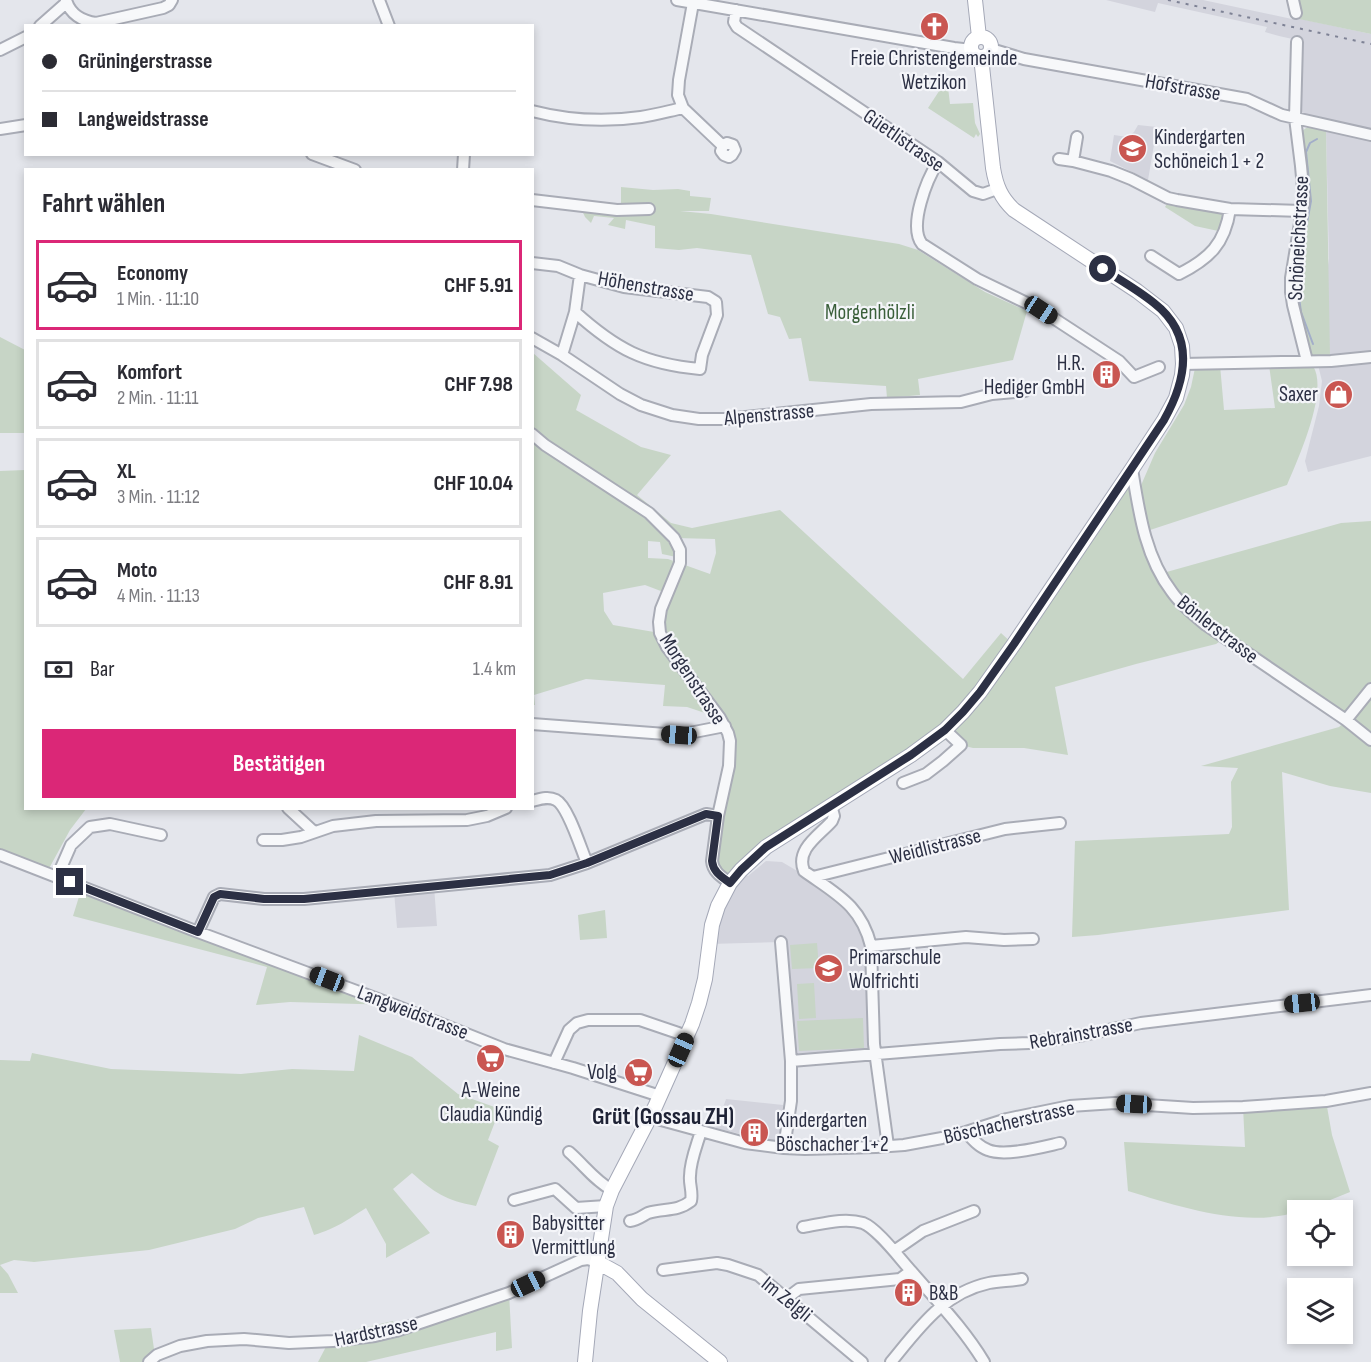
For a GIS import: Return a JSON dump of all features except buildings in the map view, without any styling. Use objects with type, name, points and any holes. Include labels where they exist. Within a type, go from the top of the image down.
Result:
[{"type":"main road","points":[[585,1362],[590,1311],[606,1206],[687,1036],[699,1004],[705,979],[714,917],[730,883],[766,847],[911,755],[945,730],[963,712],[986,683],[1132,469],[1172,407],[1179,387],[1184,364],[1182,346],[1171,320],[1163,311],[1137,291],[1014,210],[997,189],[994,179],[981,52],[992,46],[989,40],[979,37],[975,0]]},
{"type":"main road","points":[[597,1262],[617,1273],[642,1299],[720,1362]]},
{"type":"street","points":[[143,12],[152,0]]},
{"type":"street","points":[[42,24],[66,2],[73,14],[89,22],[105,21],[166,7],[172,0]]},
{"type":"street","points":[[379,0],[387,24]]},
{"type":"street","name":"Hofstrasse","points":[[677,0],[1247,99],[1282,115],[1371,135]]},
{"type":"street","points":[[1293,0],[1296,13]]},
{"type":"street","points":[[693,3],[678,80],[678,95],[683,108],[723,146]]},
{"type":"street","name":"Güetlistrasse","points":[[736,10],[734,22],[737,27],[938,162],[976,193],[983,194],[997,189]]},
{"type":"street","points":[[0,50],[24,38]]},
{"type":"street","name":"Schöneichstrasse","points":[[1297,42],[1295,118],[1304,199],[1291,278],[1291,292],[1307,361]]},
{"type":"street","points":[[534,111],[606,120],[641,117],[683,108]]},
{"type":"street","points":[[0,129],[24,125]]},
{"type":"street","points":[[1073,161],[1077,136]]},
{"type":"street","points":[[317,156],[350,168]]},
{"type":"street","points":[[1059,159],[1115,172],[1168,198],[1230,209],[1302,211]]},
{"type":"street","points":[[938,162],[923,194],[917,230],[922,244],[977,279],[1041,310],[1119,360],[1134,377],[1159,367]]},
{"type":"street","points":[[534,200],[617,210],[649,210]]},
{"type":"street","points":[[1151,256],[1179,274],[1197,265],[1221,239],[1228,225],[1230,209]]},
{"type":"street","name":"Höhenstrasse","points":[[534,262],[558,266],[580,275],[624,286],[708,297],[716,302],[717,315],[702,355],[700,369],[677,367],[631,353],[612,343],[575,312]]},
{"type":"street","name":"Höhenstrasse","points":[[562,355],[575,312],[580,275]]},
{"type":"street","name":"Alpenstrasse","points":[[534,339],[641,405],[672,415],[699,419],[727,419],[871,404],[961,402],[992,394],[1025,391]]},
{"type":"street","points":[[1184,364],[1331,362],[1371,357]]},
{"type":"street","name":"Morgenstrasse","points":[[534,436],[648,513],[674,538],[680,550],[681,558],[661,609],[660,633],[667,647],[711,704],[725,726],[730,741],[729,766],[718,816],[712,861],[718,874],[730,883]]},
{"type":"street","name":"Bönlerstrasse","points":[[1132,469],[1142,525],[1158,570],[1173,593],[1191,613],[1206,625],[1346,720],[1371,740]]},
{"type":"street","points":[[1346,720],[1371,689]]},
{"type":"street","points":[[534,724],[679,735],[725,726]]},
{"type":"street","points":[[903,783],[926,774],[961,745],[945,730]]},
{"type":"street","points":[[534,801],[547,798],[557,800],[567,812],[587,863]]},
{"type":"street","points":[[831,806],[834,816],[832,821],[806,849],[802,856],[802,863],[804,870],[845,899],[855,910],[866,930],[871,946],[874,1044],[888,1146]]},
{"type":"street","points":[[290,810],[314,832]]},
{"type":"street","points":[[263,840],[301,837],[333,826],[376,821],[466,820],[487,816],[501,810]]},
{"type":"street","points":[[198,932],[214,897],[220,894],[264,899],[304,899],[550,875],[587,863],[706,814],[718,816]]},
{"type":"street","name":"Weidlistrasse","points":[[813,877],[1005,829],[1060,823]]},
{"type":"street","points":[[57,877],[71,846],[90,827],[110,824],[161,835]]},
{"type":"street","name":"Langweidstrasse","points":[[0,855],[504,1049],[660,1096]]},
{"type":"street","points":[[871,946],[966,936],[1004,940],[1033,939]]},
{"type":"street","points":[[781,942],[791,1061],[791,1101],[784,1148]]},
{"type":"street","name":"Rebrainstrasse","points":[[791,1061],[1029,1043],[1141,1023],[1371,995]]},
{"type":"street","points":[[554,1063],[569,1030],[577,1023],[588,1020],[640,1020],[687,1036]]},
{"type":"street","name":"Böschacherstrasse","points":[[650,1117],[746,1143],[805,1149],[888,1146],[920,1142],[966,1132],[1007,1119],[1070,1106],[1115,1103],[1193,1108],[1243,1107],[1326,1101],[1371,1093]]},
{"type":"street","points":[[630,1221],[649,1213],[671,1210],[691,1201],[690,1168],[702,1131]]},
{"type":"street","points":[[966,1132],[975,1142],[989,1151],[1008,1153],[1060,1143]]},
{"type":"street","points":[[569,1152],[594,1178],[612,1191]]},
{"type":"street","points":[[514,1200],[555,1189],[576,1208],[606,1206]]},
{"type":"street","points":[[894,1251],[923,1232],[974,1211]]},
{"type":"street","points":[[803,1227],[842,1220],[865,1224],[894,1251],[942,1305],[984,1362]]},
{"type":"street","name":"Hardstrasse","points":[[148,1362],[157,1355],[173,1349],[207,1341],[244,1339],[289,1342],[333,1341],[375,1336],[509,1293],[581,1260],[588,1259],[597,1262]]},
{"type":"street","name":"Im Zelgli","points":[[663,1270],[717,1263],[728,1264],[758,1275],[862,1362]]},
{"type":"street","points":[[787,1298],[799,1289],[900,1279],[910,1271]]},
{"type":"street","points":[[895,1361],[926,1320],[942,1305],[971,1288],[1022,1279]]},
{"type":"shaded area","points":[[1106,0],[1203,0],[1371,34],[1371,456],[1308,472],[1305,461],[1319,406],[1322,381],[1318,365],[1307,364],[1312,356],[1314,357],[1329,259],[1326,129],[1328,120],[1300,111],[1299,37],[1297,40],[1279,36],[1265,32],[1267,27],[1158,3],[1155,12]]},
{"type":"shaded area","name":"Kindergarten Schöneich 1 + 2","points":[[1138,125],[1157,127],[1148,180],[1110,161],[1114,135],[1127,137]]},
{"type":"shaded area","name":"Primarschule Wolfrichti","points":[[766,861],[782,862],[845,899],[869,937],[876,1055],[791,1061],[781,942],[709,944],[712,925],[741,870],[748,876]]},
{"type":"shaded area","points":[[434,886],[437,926],[397,928],[394,891]]},
{"type":"shaded area","points":[[726,1099],[783,1105],[780,1142],[716,1128]]},
{"type":"green space","points":[[1296,0],[1371,0],[1371,34],[1299,19]]},
{"type":"green space","points":[[947,79],[950,104],[973,103],[975,123],[980,134],[978,137],[976,134],[974,138],[928,108]]},
{"type":"green space","points":[[1309,126],[1326,129],[1330,357],[1314,357],[1310,354],[1293,287],[1307,197],[1302,131]]},
{"type":"green space","name":"Morgenhölzli","points":[[621,187],[653,190],[678,189],[690,191],[690,196],[711,198],[709,211],[680,211],[899,244],[918,250],[985,292],[1027,311],[1013,360],[918,379],[920,395],[887,398],[886,386],[809,381],[801,338],[789,339],[780,317],[768,314],[751,255],[697,248],[679,250],[655,248],[655,226],[626,220],[625,229],[608,225],[614,218],[594,216],[591,223],[585,217],[580,206],[659,209],[621,207]]},
{"type":"green space","points":[[1168,202],[1218,210],[1223,217],[1223,232],[1195,226],[1165,207]]},
{"type":"green space","points":[[0,337],[24,349],[24,433],[0,433]]},
{"type":"green space","points":[[534,354],[581,395],[576,410],[641,447],[671,455],[637,495],[671,523],[692,528],[780,510],[963,679],[1001,633],[1013,644],[1132,469],[1138,508],[1163,573],[1341,523],[1371,521],[1371,793],[1330,786],[1282,772],[1289,910],[1072,937],[1075,841],[1229,834],[1232,827],[1231,782],[1238,768],[1201,766],[1339,727],[1346,720],[1225,638],[1216,644],[1055,687],[1068,755],[1024,748],[973,748],[961,745],[951,736],[833,813],[831,806],[766,847],[730,883],[713,867],[730,741],[720,718],[687,707],[663,706],[665,685],[586,679],[534,695]],"holes":[[[675,538],[715,539],[716,553],[710,574],[668,559],[648,558],[648,541],[660,542],[662,554],[681,558]],[[645,585],[666,593],[660,633],[613,625],[604,611],[603,593]]]},
{"type":"green space","points":[[1220,365],[1224,410],[1275,408],[1269,365],[1313,366],[1317,377],[1315,408],[1287,485],[1147,531],[1139,490],[1155,453],[1184,405],[1195,368]]},
{"type":"green space","points":[[24,470],[24,810],[85,810],[70,830],[46,874],[0,855],[0,471]]},
{"type":"green space","points":[[82,887],[394,1005],[290,1002],[256,1005],[267,967],[73,916]]},
{"type":"green space","points":[[605,910],[607,938],[580,940],[578,915]]},
{"type":"green space","points":[[817,943],[819,968],[792,969],[790,945]]},
{"type":"green space","points":[[814,983],[816,1018],[799,1019],[797,984]]},
{"type":"green space","points":[[863,1018],[864,1048],[799,1051],[797,1021]]},
{"type":"green space","points":[[359,1035],[412,1057],[458,1094],[500,1109],[488,1140],[499,1146],[476,1206],[441,1195],[412,1173],[393,1189],[430,1233],[386,1258],[386,1244],[366,1208],[336,1227],[314,1235],[304,1207],[258,1218],[235,1229],[149,1250],[34,1262],[14,1260],[0,1265],[0,1060],[30,1061],[32,1053],[111,1069],[241,1074],[292,1069],[354,1071]]},
{"type":"green space","points":[[1326,1101],[1332,1135],[1350,1192],[1330,1200],[1287,1200],[1287,1214],[1256,1218],[1212,1214],[1128,1191],[1124,1142],[1245,1147],[1243,1107]]},
{"type":"green space","points":[[0,1265],[8,1274],[18,1293],[0,1293]]},
{"type":"green space","points":[[509,1293],[512,1348],[496,1351],[496,1332],[366,1362],[318,1362],[329,1341],[341,1333],[393,1321],[396,1330]]},
{"type":"green space","points":[[151,1328],[155,1356],[149,1362],[120,1362],[114,1330]]},
{"type":"waterway","points":[[1313,344],[1301,312],[1298,271],[1311,201],[1306,152],[1310,143],[1317,139]]},
{"type":"railway","points":[[1168,0],[1371,44]]},
{"type":"place","name":"Freie Christengemeinde Wetzikon","points":[[934,27]]},
{"type":"place","name":"Kindergarten Schöneich 1 + 2","points":[[1133,149]]},
{"type":"place","name":"H.R. Hediger GmbH","points":[[1106,375]]},
{"type":"place","name":"Saxer","points":[[1339,394]]},
{"type":"place","name":"Primarschule Wolfrichti","points":[[828,969]]},
{"type":"place","name":"A-Weine Claudia Kündig","points":[[491,1059]]},
{"type":"place","name":"Volg","points":[[638,1072]]},
{"type":"place","name":"Kindergarten Böschacher 1+2","points":[[755,1132]]},
{"type":"place","name":"Babysitter Vermittlung","points":[[511,1235]]},
{"type":"place","name":"B&B","points":[[908,1293]]},
{"type":"district","name":"Grüt (Gossau ZH)","points":[[663,1116]]},
{"type":"route","points":[[70,882],[198,932],[214,897],[220,894],[264,899],[304,899],[550,875],[587,863],[706,814],[718,816],[713,867],[730,883],[766,847],[911,755],[945,730],[963,712],[1014,644],[1172,407],[1184,364],[1180,337],[1176,328],[1155,303],[1103,269]]}]
